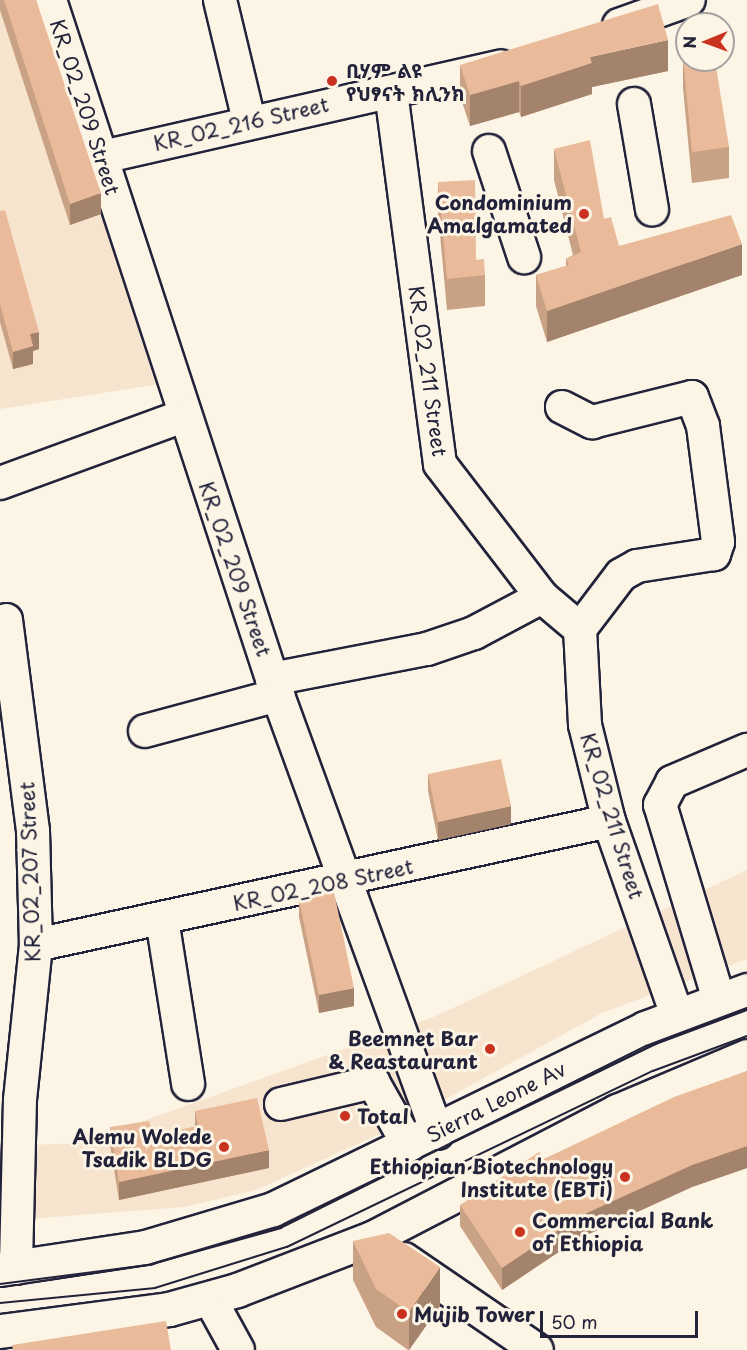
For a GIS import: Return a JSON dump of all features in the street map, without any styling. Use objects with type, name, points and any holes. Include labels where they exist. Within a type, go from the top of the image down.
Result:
[{"type":"main road","name":"Sierra Leone Av","points":[[8,1268],[82,1261],[214,1230],[273,1209],[677,1015],[733,995]]},
{"type":"main road","points":[[0,1331],[210,1299],[372,1238],[617,1111],[747,1056]]},
{"type":"street","name":"KR_02_209 Street","points":[[50,0],[183,416],[342,881],[422,1139]]},
{"type":"street","points":[[220,0],[249,121]]},
{"type":"street","points":[[586,37],[689,0]]},
{"type":"street","name":"KR_02_216 Street","points":[[102,157],[249,121],[391,92],[530,57]]},
{"type":"street","name":"KR_02_211 Street","points":[[391,92],[440,464],[542,597],[580,629],[585,725],[609,822],[677,1015]]},
{"type":"street","points":[[634,104],[652,209]]},
{"type":"street","points":[[489,151],[524,257]]},
{"type":"street","points":[[562,407],[592,422],[692,397],[704,426],[718,542],[714,554],[637,566],[621,575],[580,629]]},
{"type":"street","points":[[0,483],[183,416]]},
{"type":"street","points":[[145,731],[275,687],[427,650],[474,633],[542,597]]},
{"type":"street","name":"KR_02_207 Street","points":[[6,620],[33,831],[36,945],[20,1100],[8,1268]]},
{"type":"street","points":[[733,995],[660,805],[672,782],[747,750]]},
{"type":"street","name":"KR_02_208 Street","points":[[36,945],[609,822]]},
{"type":"street","points":[[162,919],[188,1084]]},
{"type":"street","points":[[281,1104],[373,1082],[422,1139]]},
{"type":"street","points":[[372,1238],[537,1350]]},
{"type":"street","points":[[210,1299],[238,1350]]},
{"type":"shaded area","points":[[0,0],[38,0],[167,383],[0,409]]},
{"type":"shaded area","points":[[747,870],[747,959],[602,1013],[393,1128],[256,1190],[185,1207],[0,1221],[0,1146],[82,1143],[436,1016]]},
{"type":"building","points":[[4,0],[36,0],[101,193],[70,204]]},
{"type":"building","points":[[658,4],[668,40],[590,57],[592,63],[521,86],[519,81],[470,95],[460,65]]},
{"type":"building","points":[[684,72],[717,72],[729,147],[692,152]]},
{"type":"building","points":[[590,140],[604,219],[611,217],[619,246],[731,215],[742,244],[547,311],[536,275],[569,265],[566,259],[581,252],[554,149]]},
{"type":"building","points":[[475,180],[476,260],[484,259],[485,275],[447,279],[438,182]]},
{"type":"building","points":[[5,210],[39,332],[30,334],[33,346],[13,352],[0,304],[0,211]]},
{"type":"building","points":[[501,759],[511,806],[438,822],[428,774]]},
{"type":"building","points":[[334,892],[354,988],[319,995],[299,900]]},
{"type":"building","points":[[747,1071],[747,1146],[692,1165],[578,1217],[502,1268],[460,1205],[539,1152],[544,1159],[674,1097]]},
{"type":"building","points":[[257,1098],[269,1150],[119,1182],[110,1127],[149,1121],[154,1135],[198,1126],[195,1111]]},
{"type":"building","points":[[389,1233],[440,1267],[409,1312],[376,1289],[353,1241]]},
{"type":"building","points":[[166,1321],[171,1350],[13,1350],[12,1345]]},
{"type":"tram line","points":[[0,1284],[148,1265],[281,1228],[646,1046],[747,1008]]},
{"type":"tram line","points":[[0,1303],[155,1288],[287,1247],[653,1071],[747,1036]]},
{"type":"place","name":"ቢሃም ልዩ የህፃናት ክሊንክ","points":[[332,81]]},
{"type":"place","name":"Condominium Amalgamated","points":[[584,214]]},
{"type":"place","name":"Beemnet Bar & Reastaurant","points":[[490,1049]]},
{"type":"place","name":"Total","points":[[345,1116]]},
{"type":"place","name":"Alemu Wolede Tsadik BLDG","points":[[224,1147]]},
{"type":"place","name":"Ethiopian Biotechnology Institute (EBTi)","points":[[625,1177]]},
{"type":"place","name":"Commercial Bank of Ethiopia","points":[[520,1232]]},
{"type":"place","name":"Mujib Tower","points":[[402,1314]]}]
